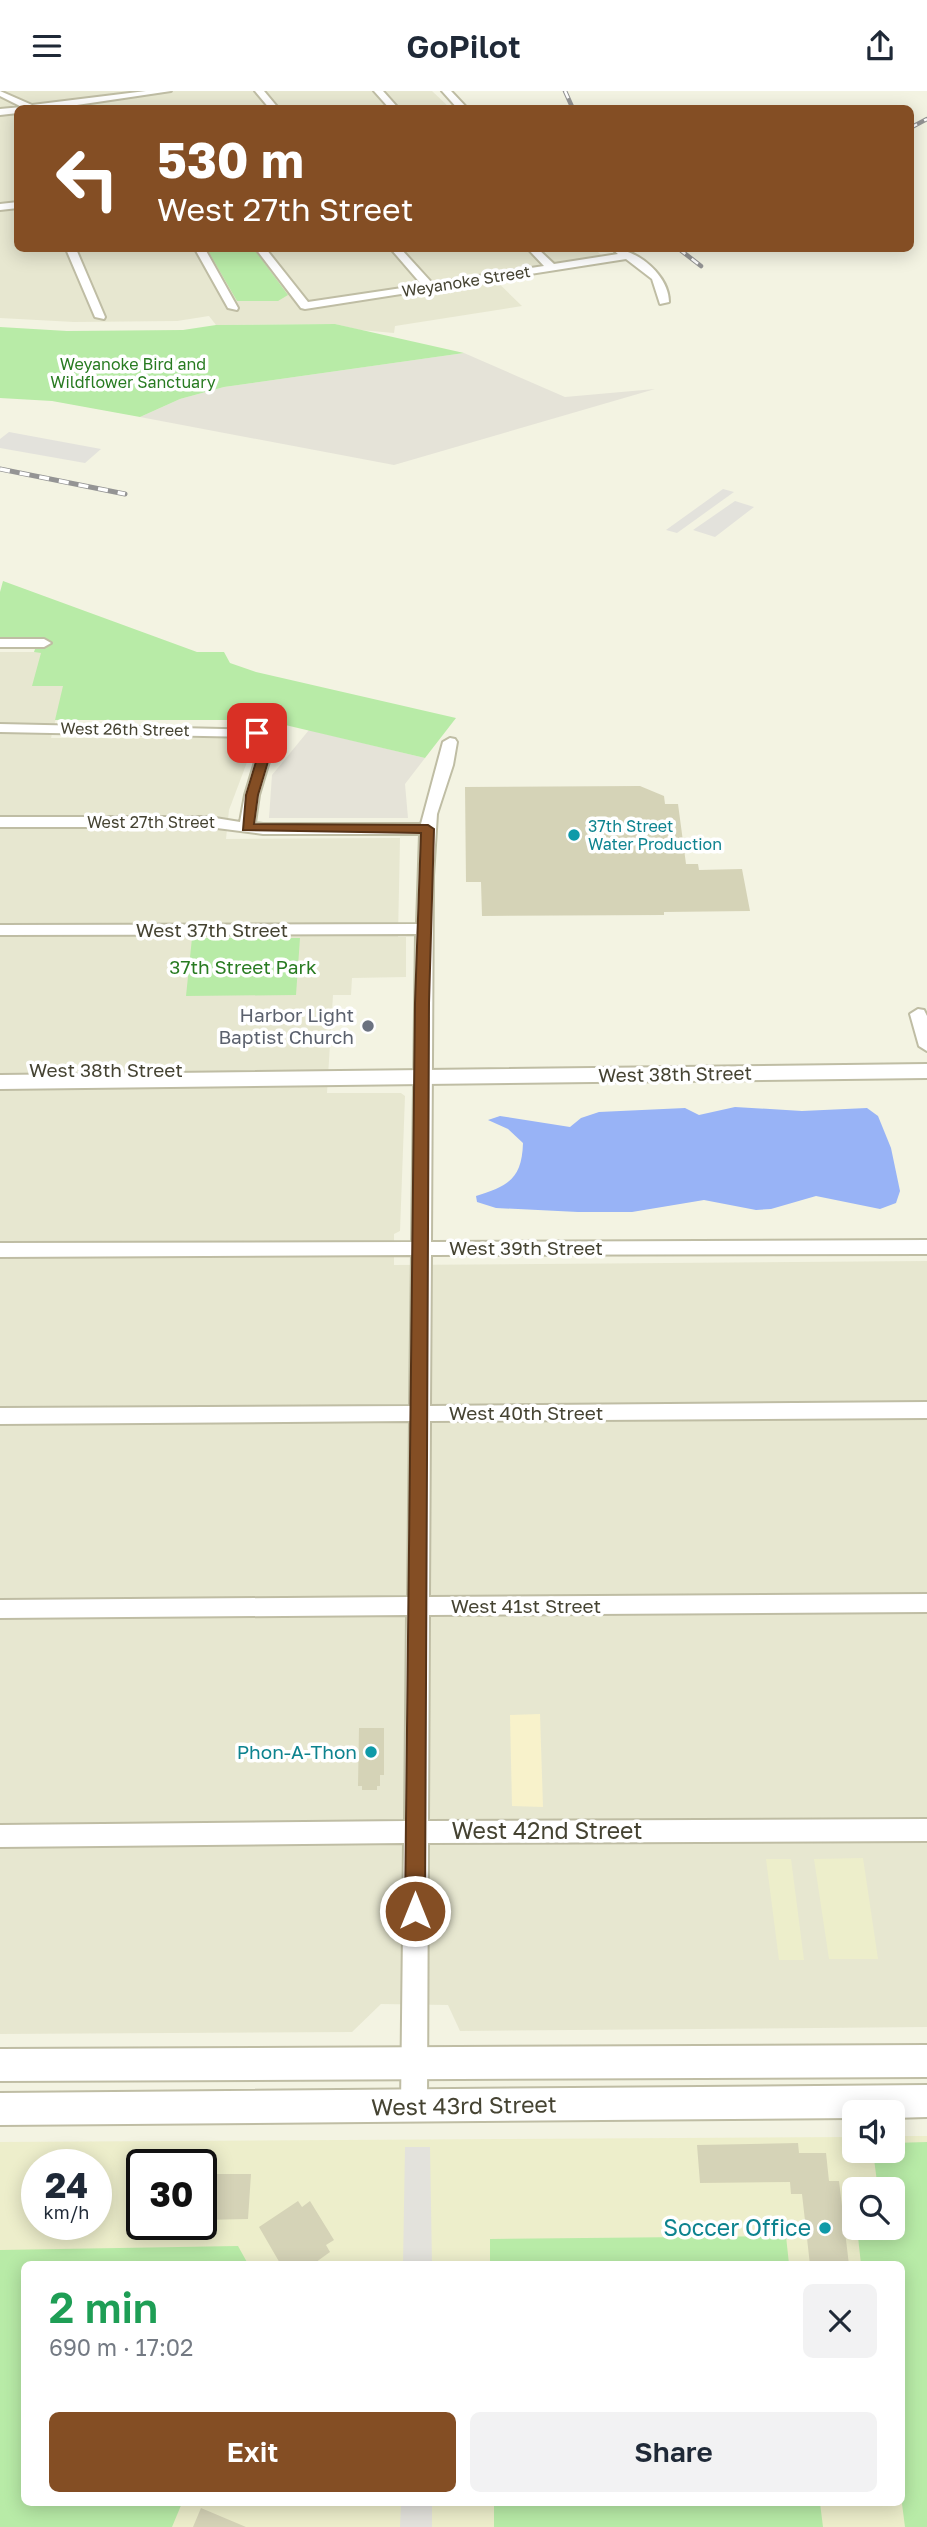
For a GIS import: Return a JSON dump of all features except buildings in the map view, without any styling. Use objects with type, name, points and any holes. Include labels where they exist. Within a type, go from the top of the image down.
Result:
[{"type":"street","points":[[59,105],[167,91]]},
{"type":"street","points":[[259,91],[271,105]]},
{"type":"street","points":[[378,91],[392,105]]},
{"type":"street","points":[[446,91],[460,105]]},
{"type":"street","points":[[0,92],[26,105]]},
{"type":"street","points":[[72,252],[100,317]]},
{"type":"street","points":[[202,252],[233,308]]},
{"type":"street","name":"Weyanoke Street","points":[[263,252],[304,306],[627,256]]},
{"type":"street","points":[[399,252],[430,287]]},
{"type":"street","points":[[536,252],[552,268]]},
{"type":"street","points":[[621,252],[637,261],[659,280],[665,291],[664,302]]},
{"type":"street","points":[[0,643],[44,643]]},
{"type":"street","name":"West 26th Street","points":[[0,728],[250,731],[263,737],[267,745],[252,795],[247,827]]},
{"type":"street","points":[[414,2106],[424,929],[429,814],[450,742]]},
{"type":"street","name":"West 27th Street","points":[[0,822],[209,822],[247,827],[428,829]]},
{"type":"street","name":"West 37th Street","points":[[0,930],[424,929]]},
{"type":"street","points":[[918,1014],[927,1046]]},
{"type":"street","name":"West 38th Street","points":[[0,1070],[384,1070],[422,1075]]},
{"type":"street","name":"West 38th Street","points":[[0,1082],[369,1080],[422,1075],[927,1071]]},
{"type":"street","name":"West 39th Street","points":[[0,1250],[927,1248]]},
{"type":"street","name":"West 40th Street","points":[[0,1416],[927,1410]]},
{"type":"street","name":"West 41st Street","points":[[0,1609],[927,1603]]},
{"type":"street","name":"West 42nd Street","points":[[0,1836],[927,1830]]},
{"type":"street","points":[[0,2065],[414,2061],[927,2061]]},
{"type":"street","name":"West 43rd Street","points":[[0,2109],[927,2101]]},
{"type":"shaded area","points":[[0,91],[432,91],[447,105],[14,105],[14,252],[598,252],[602,256],[488,273],[522,306],[395,326],[394,333],[360,330],[335,324],[216,325],[209,316],[177,321],[74,322],[0,318]]},
{"type":"shaded area","points":[[464,353],[565,397],[655,389],[394,465],[140,417],[180,399],[224,387]]},
{"type":"shaded area","points":[[9,432],[101,449],[85,463],[0,448],[0,439]]},
{"type":"shaded area","points":[[723,489],[734,492],[677,533],[666,530]]},
{"type":"shaded area","points":[[735,501],[754,507],[715,537],[693,530]]},
{"type":"shaded area","points":[[0,652],[41,652],[64,686],[51,738],[233,738],[247,743],[252,749],[229,810],[226,839],[400,838],[398,937],[406,937],[406,977],[352,978],[351,995],[333,995],[327,1093],[401,1093],[405,1096],[400,1231],[394,1234],[394,1265],[927,1261],[927,2027],[460,2031],[448,2005],[381,2004],[352,2032],[0,2034]]},
{"type":"shaded area","points":[[309,730],[425,758],[405,784],[408,818],[269,818],[272,775]]},
{"type":"shaded area","points":[[540,1714],[543,1807],[512,1806],[510,1715]]},
{"type":"shaded area","points":[[863,1858],[878,1959],[829,1959],[814,1859]]},
{"type":"shaded area","points":[[766,1859],[791,1859],[804,1960],[779,1960]]},
{"type":"shaded area","points":[[905,2136],[927,2136],[927,2527],[0,2527],[0,2142],[842,2137],[842,2163],[905,2163]]},
{"type":"shaded area","points":[[405,2147],[430,2147],[432,2261],[403,2261]]},
{"type":"shaded area","points":[[401,2506],[432,2506],[432,2527],[400,2527]]},
{"type":"green space","points":[[209,252],[256,252],[288,295],[278,301],[237,301]]},
{"type":"green space","name":"Weyanoke Bird and Wildflower Sanctuary","points":[[335,324],[464,353],[224,387],[180,399],[140,417],[52,401],[0,398],[0,327],[67,331],[183,330],[216,325]]},
{"type":"green space","points":[[3,581],[197,652],[224,652],[230,663],[256,672],[456,718],[425,758],[281,724],[272,733],[255,727],[254,720],[55,720],[63,686],[32,686],[41,653],[34,652],[39,637],[0,637],[0,592]]},
{"type":"green space","name":"37th Street Park","points":[[192,938],[300,938],[296,995],[186,996]]},
{"type":"green space","points":[[927,2142],[927,2527],[905,2527],[902,2506],[905,2506],[905,2261],[861,2261],[858,2240],[905,2240],[905,2177],[876,2177],[875,2163],[905,2163],[905,2143]]},
{"type":"green space","points":[[786,2236],[789,2261],[490,2261],[490,2239]]},
{"type":"green space","points":[[238,2246],[246,2261],[21,2261],[21,2506],[181,2506],[172,2527],[0,2527],[0,2250]]},
{"type":"green space","points":[[494,2506],[820,2506],[823,2527],[494,2527]]},
{"type":"water","points":[[735,1107],[802,1111],[867,1108],[878,1116],[891,1148],[900,1191],[896,1203],[880,1209],[816,1196],[771,1209],[756,1210],[704,1200],[632,1212],[578,1212],[496,1208],[477,1202],[476,1196],[497,1189],[511,1179],[520,1165],[522,1155],[523,1143],[508,1129],[488,1120],[500,1116],[570,1127],[581,1118],[599,1112],[685,1108],[699,1115]]},
{"type":"railway","points":[[565,91],[571,105]]},
{"type":"railway","points":[[914,126],[927,119]]},
{"type":"railway","points":[[683,252],[701,266]]},
{"type":"railway","points":[[0,469],[125,494]]},
{"type":"place","name":"37th Street Water Production","points":[[574,835]]},
{"type":"place","name":"Harbor Light Baptist Church","points":[[368,1026]]},
{"type":"place","name":"Phon-A-Thon","points":[[371,1752]]},
{"type":"place","name":"Soccer Office","points":[[825,2228]]},
{"type":"route","points":[[257,733],[266,740],[267,745],[252,795],[247,827],[428,829],[422,1003],[415,1911]]}]
